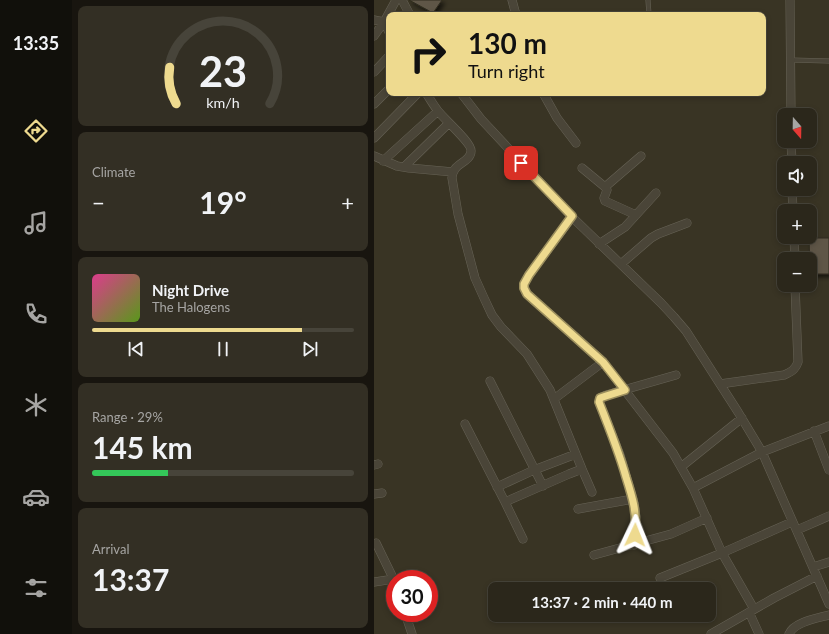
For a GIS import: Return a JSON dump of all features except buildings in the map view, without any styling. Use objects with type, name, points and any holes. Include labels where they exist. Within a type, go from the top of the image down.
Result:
[{"type":"street","points":[[389,12],[396,0]]},
{"type":"street","points":[[402,0],[408,12]]},
{"type":"street","points":[[512,0],[515,12]]},
{"type":"street","points":[[790,0],[791,108]]},
{"type":"street","points":[[374,36],[386,18]]},
{"type":"street","points":[[374,20],[384,22]]},
{"type":"street","points":[[384,22],[386,26]]},
{"type":"street","points":[[374,72],[386,59]]},
{"type":"street","points":[[374,104],[386,92]]},
{"type":"street","points":[[374,138],[415,96]]},
{"type":"street","points":[[428,96],[438,111],[469,145],[471,150],[468,158],[455,168],[452,178],[458,214],[475,278],[492,315],[501,327],[527,354],[550,390],[592,492]]},
{"type":"street","points":[[463,96],[481,119],[572,216],[674,317],[686,331],[762,452],[829,604]]},
{"type":"street","points":[[545,96],[557,118],[576,143]]},
{"type":"street","points":[[383,161],[438,111]]},
{"type":"street","points":[[404,167],[448,122]]},
{"type":"street","points":[[374,156],[383,161],[404,167],[453,172]]},
{"type":"street","points":[[636,216],[605,201],[604,198],[607,190],[606,187],[642,156]]},
{"type":"street","points":[[582,168],[606,187]]},
{"type":"street","points":[[600,244],[625,227],[656,193]]},
{"type":"street","points":[[572,216],[529,275],[524,284],[524,288],[527,294],[603,362],[673,453],[693,488],[722,553],[751,611],[759,634]]},
{"type":"street","points":[[621,264],[651,238],[687,223]]},
{"type":"street","points":[[720,384],[784,375],[792,372],[798,362],[795,292]]},
{"type":"street","points":[[554,399],[603,362]]},
{"type":"street","points":[[634,545],[636,517],[633,499],[620,455],[599,402],[600,398],[676,375]]},
{"type":"street","points":[[490,382],[543,486]]},
{"type":"street","points":[[681,467],[742,418]]},
{"type":"street","points":[[465,424],[506,502],[523,539]]},
{"type":"street","points":[[693,488],[762,452],[829,426]]},
{"type":"street","points":[[814,432],[829,470]]},
{"type":"street","points":[[498,487],[534,470],[576,454]]},
{"type":"street","points":[[506,502],[582,469]]},
{"type":"street","points":[[578,509],[633,499]]},
{"type":"street","points":[[797,530],[829,516]]},
{"type":"street","points":[[594,556],[671,534],[707,518]]},
{"type":"street","points":[[660,578],[792,522]]},
{"type":"street","points":[[376,543],[389,570]]},
{"type":"street","points":[[813,567],[829,562]]},
{"type":"street","points":[[711,634],[817,576]]},
{"type":"street","points":[[374,582],[386,581]]},
{"type":"street","points":[[789,634],[791,630],[806,622],[829,615]]},
{"type":"street","points":[[408,622],[412,634]]},
{"type":"lane","points":[[648,0],[649,12]]},
{"type":"lane","points":[[790,60],[829,61]]},
{"type":"route","points":[[521,163],[572,216],[529,275],[524,284],[524,288],[527,294],[603,362],[625,390],[600,398],[599,402],[620,455],[634,503],[636,517],[635,535]]}]
